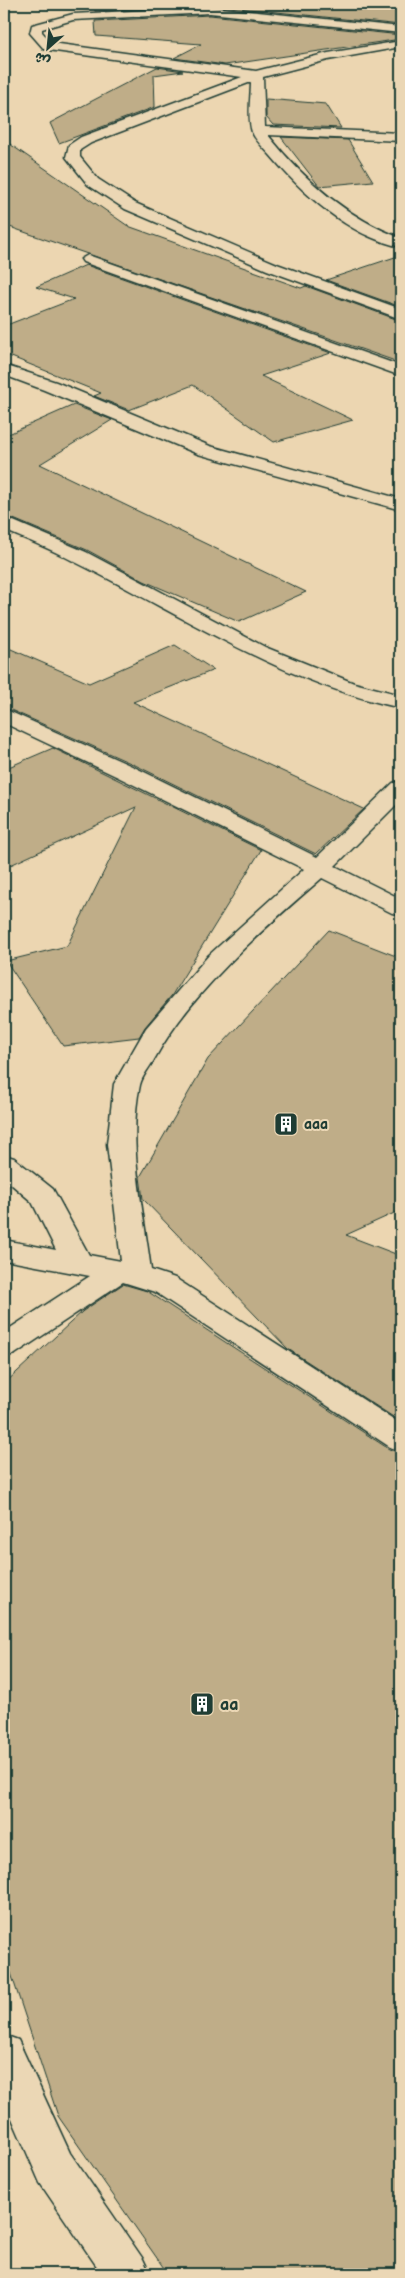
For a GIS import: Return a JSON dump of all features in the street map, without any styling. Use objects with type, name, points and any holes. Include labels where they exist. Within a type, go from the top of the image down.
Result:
[{"type":"street","points":[[185,4],[210,10],[401,30]]},
{"type":"street","points":[[210,10],[73,17],[44,23],[36,27],[36,33],[48,46],[257,75]]},
{"type":"street","points":[[401,44],[355,49],[314,58],[257,75],[86,140],[74,148],[73,157],[93,182],[130,206],[272,267],[401,314]]},
{"type":"street","points":[[257,75],[258,131],[282,161],[313,192],[381,237],[401,243]]},
{"type":"street","points":[[258,131],[401,137]]},
{"type":"street","points":[[88,259],[401,371]]},
{"type":"street","points":[[4,370],[50,386],[204,450],[401,506]]},
{"type":"street","points":[[4,523],[79,556],[258,651],[347,687],[401,702]]},
{"type":"street","points":[[4,715],[321,867],[401,908]]},
{"type":"street","points":[[128,1273],[121,1144],[127,1084],[155,1034],[218,960],[274,907],[321,867],[401,788]]},
{"type":"street","points":[[4,1164],[43,1196],[78,1265]]},
{"type":"street","points":[[4,1250],[128,1273],[165,1285],[401,1440]]},
{"type":"street","points":[[4,1346],[128,1273]]},
{"type":"street","points":[[4,2054],[55,2168],[128,2274]]},
{"type":"building","points":[[94,4],[401,4],[401,25],[210,5],[95,11]]},
{"type":"building","points":[[210,15],[401,35],[401,39],[225,65],[174,58],[201,44],[96,36],[95,21]]},
{"type":"building","points":[[157,67],[183,71],[154,75],[155,107],[59,143],[50,123]]},
{"type":"building","points":[[266,99],[326,104],[341,128],[273,125],[266,117]]},
{"type":"building","points":[[281,137],[348,140],[373,181],[319,186]]},
{"type":"building","points":[[4,140],[128,226],[301,288],[306,286],[401,321],[401,363],[4,225]]},
{"type":"building","points":[[401,255],[401,307],[326,280]]},
{"type":"building","points":[[86,265],[331,353],[261,376],[353,420],[274,442],[193,385],[129,410],[94,396],[101,393],[4,354],[4,326],[74,299],[36,287]]},
{"type":"building","points":[[74,405],[112,420],[40,464],[306,592],[239,622],[144,581],[87,550],[4,515],[4,436]]},
{"type":"building","points":[[175,645],[214,670],[133,702],[364,809],[316,854],[135,765],[4,707],[4,646],[89,683]]},
{"type":"building","points":[[53,748],[261,850],[172,995],[139,1037],[63,1046],[6,961],[67,946],[136,807],[4,868],[4,769]]},
{"type":"building","name":"aaa","points":[[329,930],[401,958],[401,1210],[346,1235],[401,1256],[401,1422],[288,1349],[143,1199],[140,1177],[208,1059]]},
{"type":"building","name":"aa","points":[[123,1284],[147,1291],[389,1449],[401,1453],[401,2274],[168,2274],[58,2116],[4,1952],[4,1384],[83,1311]]},
{"type":"place","name":"aaa","points":[[286,1124]]},
{"type":"place","name":"aa","points":[[202,1704]]}]
